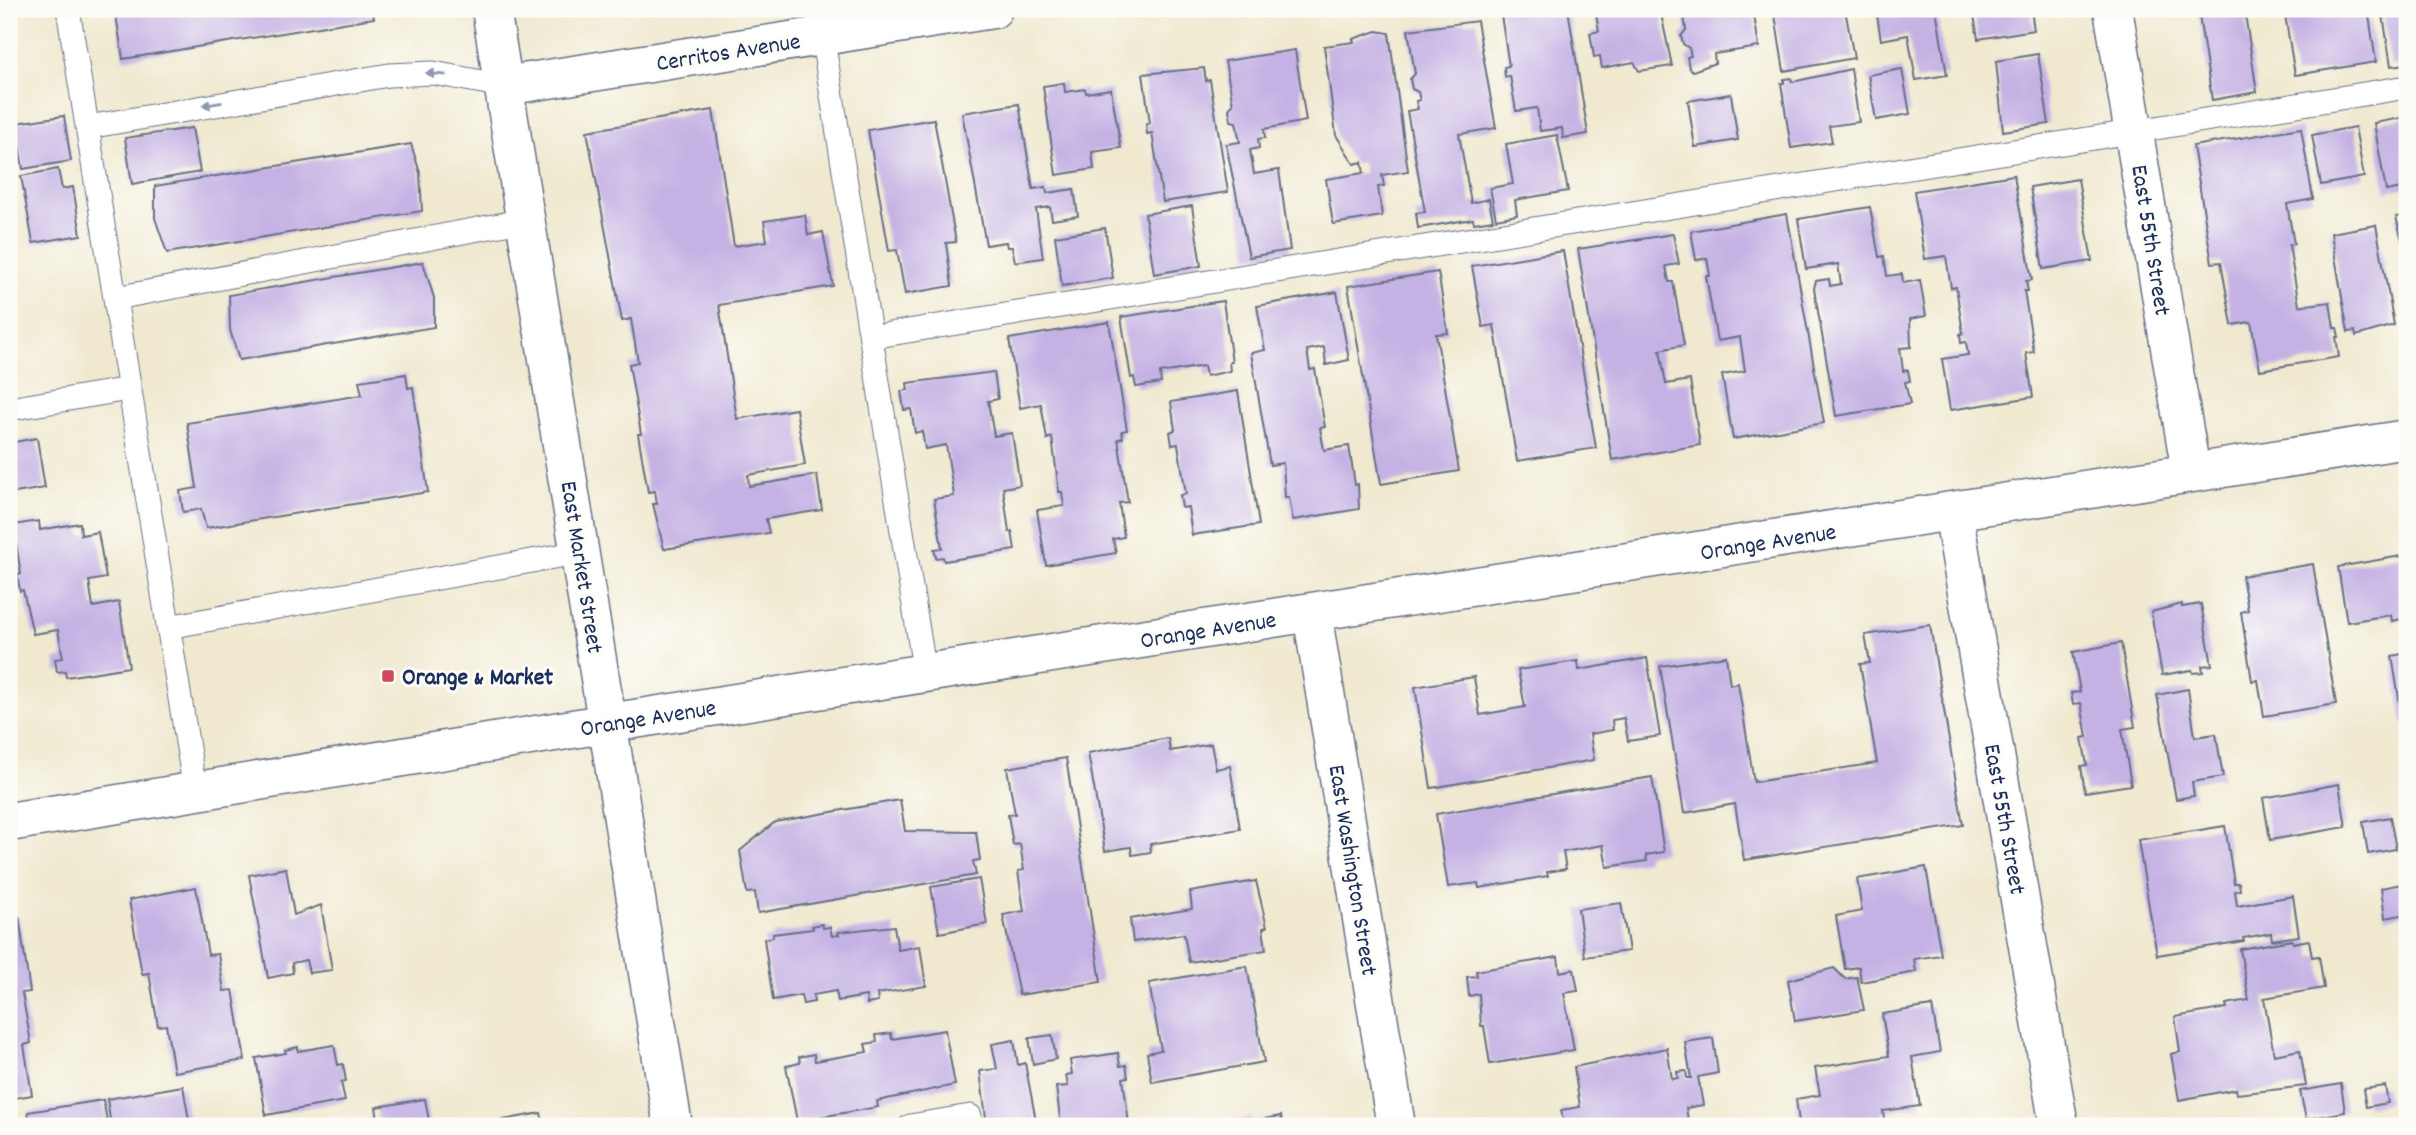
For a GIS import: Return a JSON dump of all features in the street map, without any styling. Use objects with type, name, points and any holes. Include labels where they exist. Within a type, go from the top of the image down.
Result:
[{"type":"street","name":"East Market Street","points":[[491,9],[673,1126]]},
{"type":"street","name":"Cerritos Avenue","points":[[503,86],[820,22],[993,9]]},
{"type":"street","name":"East 55th Street","points":[[2113,9],[2191,472]]},
{"type":"street","name":"Orange Avenue","points":[[9,822],[609,723],[2407,439]]},
{"type":"street","name":"East 55th Street","points":[[1953,511],[2059,1126]]},
{"type":"street","name":"East Washington Street","points":[[1312,613],[1396,1126]]},
{"type":"lane","points":[[68,9],[195,791]]},
{"type":"lane","points":[[820,22],[925,674]]},
{"type":"lane","points":[[88,127],[388,75],[433,73],[503,86]]},
{"type":"lane","points":[[871,337],[2407,87]]},
{"type":"lane","points":[[116,298],[526,220]]},
{"type":"lane","points":[[9,409],[129,389]]},
{"type":"lane","points":[[168,627],[581,552]]},
{"type":"lane","points":[[910,1126],[970,1116]]},
{"type":"building","points":[[115,9],[372,9],[374,18],[123,59]]},
{"type":"building","points":[[1500,9],[1568,9],[1588,134],[1563,138],[1562,128],[1540,131],[1537,108],[1516,111],[1510,76],[1505,77],[1504,67],[1509,66]]},
{"type":"building","points":[[1595,9],[1660,9],[1672,66],[1639,71],[1634,62],[1602,68],[1600,56],[1594,57],[1590,33],[1599,31]]},
{"type":"building","points":[[1683,9],[1753,9],[1759,47],[1714,54],[1715,63],[1693,71],[1689,68],[1687,57],[1691,56],[1689,48],[1683,44],[1681,36],[1686,30]]},
{"type":"building","points":[[1774,9],[1845,9],[1854,58],[1784,71]]},
{"type":"building","points":[[1876,9],[1936,9],[1947,75],[1916,80],[1908,35],[1881,40]]},
{"type":"building","points":[[1973,9],[2031,9],[2034,30],[1978,39]]},
{"type":"building","points":[[2198,9],[2250,9],[2245,14],[2257,92],[2212,100]]},
{"type":"building","points":[[2284,9],[2368,9],[2376,62],[2295,75]]},
{"type":"building","points":[[2382,9],[2407,9],[2407,64],[2391,66]]},
{"type":"building","points":[[1477,21],[1496,128],[1459,134],[1471,203],[1489,199],[1493,220],[1474,223],[1473,219],[1418,228],[1416,213],[1425,212],[1407,111],[1418,109],[1416,101],[1420,100],[1418,92],[1412,89],[1410,79],[1415,74],[1408,30]]},
{"type":"building","points":[[1377,31],[1389,33],[1408,171],[1382,175],[1384,186],[1378,187],[1382,216],[1333,224],[1326,179],[1364,173],[1362,162],[1354,164],[1336,135],[1324,46],[1354,42],[1353,39]]},
{"type":"building","points":[[1295,50],[1306,121],[1264,129],[1265,138],[1258,139],[1259,148],[1250,150],[1254,174],[1279,170],[1290,250],[1249,257],[1226,144],[1240,142],[1236,122],[1231,121],[1229,109],[1233,104],[1225,61]]},
{"type":"building","points":[[2038,54],[2049,124],[2003,131],[1996,61]]},
{"type":"building","points":[[1204,68],[1206,81],[1210,80],[1228,192],[1163,202],[1152,133],[1147,134],[1146,124],[1150,123],[1143,74]]},
{"type":"building","points":[[1851,69],[1859,122],[1829,126],[1832,142],[1791,148],[1781,83],[1784,83],[1784,79],[1791,78],[1792,82]]},
{"type":"building","points":[[1902,69],[1910,114],[1876,120],[1868,75]]},
{"type":"building","points":[[1064,83],[1065,92],[1085,89],[1086,93],[1111,89],[1121,148],[1092,152],[1094,169],[1056,175],[1043,86]]},
{"type":"building","points":[[1731,94],[1738,140],[1695,147],[1688,101]]},
{"type":"building","points":[[1019,104],[1033,189],[1046,187],[1047,193],[1074,189],[1078,216],[1052,220],[1050,207],[1036,209],[1043,258],[1015,262],[1012,247],[1007,247],[1006,242],[986,245],[962,113]]},
{"type":"building","points":[[713,110],[734,246],[767,241],[764,221],[805,215],[808,235],[823,232],[833,286],[719,305],[737,419],[796,409],[805,465],[748,475],[749,486],[817,475],[822,510],[766,519],[769,533],[664,549],[653,504],[657,504],[655,491],[648,492],[638,434],[641,434],[629,364],[638,362],[631,319],[622,321],[587,131]]},
{"type":"building","points":[[64,116],[71,161],[23,169],[15,123]]},
{"type":"building","points":[[2407,117],[2407,187],[2386,191],[2374,123]]},
{"type":"building","points":[[934,119],[956,242],[946,243],[952,286],[905,294],[897,250],[889,251],[868,130]]},
{"type":"building","points":[[2355,127],[2364,177],[2321,185],[2312,135]]},
{"type":"building","points":[[192,128],[200,172],[132,184],[125,138]]},
{"type":"building","points":[[2301,128],[2313,199],[2287,204],[2294,244],[2289,245],[2299,306],[2330,302],[2334,328],[2337,328],[2339,337],[2336,337],[2339,357],[2260,370],[2251,322],[2232,325],[2221,262],[2212,263],[2193,146]]},
{"type":"building","points":[[1557,135],[1568,191],[1515,200],[1517,215],[1496,219],[1490,188],[1513,184],[1506,144]]},
{"type":"building","points":[[411,144],[420,173],[422,211],[167,253],[155,218],[155,186]]},
{"type":"building","points":[[58,169],[62,189],[73,187],[81,235],[33,243],[21,176]]},
{"type":"building","points":[[2014,175],[2032,280],[2026,281],[2028,291],[2024,291],[2034,352],[2026,353],[2033,397],[1950,410],[1942,359],[1968,355],[1966,342],[1961,343],[1960,334],[1963,333],[1956,287],[1951,288],[1946,256],[1925,259],[1914,191]]},
{"type":"building","points":[[2078,179],[2092,261],[2043,269],[2030,187]]},
{"type":"building","points":[[1192,206],[1201,266],[1154,274],[1145,214]]},
{"type":"building","points":[[1870,207],[1879,257],[1884,256],[1887,276],[1902,274],[1903,283],[1920,280],[1926,316],[1910,319],[1911,347],[1900,348],[1903,371],[1908,370],[1910,381],[1905,382],[1910,404],[1836,416],[1814,288],[1816,281],[1829,279],[1830,286],[1841,284],[1838,264],[1806,269],[1798,219]]},
{"type":"building","points":[[1787,214],[1824,423],[1733,439],[1722,375],[1745,371],[1740,337],[1717,341],[1706,276],[1710,276],[1707,258],[1696,260],[1691,231]]},
{"type":"building","points":[[2407,215],[2407,255],[2406,256],[2396,217]]},
{"type":"building","points":[[2376,225],[2394,325],[2356,336],[2355,331],[2348,332],[2331,233]]},
{"type":"building","points":[[1105,228],[1113,278],[1062,286],[1055,236]]},
{"type":"building","points":[[1673,234],[1679,264],[1666,266],[1669,282],[1673,282],[1684,345],[1660,350],[1666,384],[1690,380],[1700,445],[1612,460],[1578,249]]},
{"type":"building","points":[[1563,251],[1596,448],[1517,461],[1494,325],[1483,327],[1472,266]]},
{"type":"building","points":[[423,262],[434,298],[434,327],[239,360],[230,330],[229,295]]},
{"type":"building","points":[[1438,272],[1448,333],[1436,334],[1459,471],[1381,484],[1348,286]]},
{"type":"building","points":[[1337,292],[1349,360],[1326,365],[1324,347],[1307,350],[1310,370],[1315,369],[1325,427],[1320,428],[1324,450],[1349,446],[1355,485],[1358,484],[1359,509],[1293,520],[1289,497],[1285,497],[1283,463],[1270,465],[1251,353],[1265,350],[1257,306]]},
{"type":"building","points":[[1223,301],[1232,362],[1229,362],[1230,371],[1206,376],[1204,366],[1160,373],[1161,383],[1136,387],[1134,377],[1131,378],[1121,317]]},
{"type":"building","points":[[1109,322],[1127,430],[1122,431],[1123,438],[1118,439],[1128,502],[1119,503],[1124,537],[1113,539],[1116,553],[1046,565],[1037,510],[1064,506],[1062,492],[1059,492],[1052,437],[1047,439],[1041,404],[1020,408],[1009,339]]},
{"type":"building","points":[[994,372],[998,399],[988,401],[994,436],[1012,433],[1020,485],[1003,488],[1009,532],[1012,531],[1015,550],[944,561],[943,557],[936,558],[934,549],[942,548],[934,499],[954,496],[946,445],[925,449],[922,431],[915,433],[911,409],[904,410],[901,391],[908,390],[907,383]]},
{"type":"building","points":[[406,374],[408,388],[413,387],[428,492],[206,528],[201,509],[183,512],[180,491],[197,488],[187,423],[362,395],[359,381]]},
{"type":"building","points":[[1238,391],[1259,525],[1192,535],[1188,507],[1182,508],[1180,495],[1186,494],[1178,444],[1172,445],[1170,432],[1175,430],[1171,402]]},
{"type":"building","points":[[37,438],[45,488],[9,494],[9,443]]},
{"type":"building","points":[[39,521],[40,530],[80,523],[81,535],[98,532],[106,578],[89,581],[93,607],[119,602],[129,667],[66,677],[65,671],[57,672],[55,659],[63,658],[58,630],[33,634],[23,590],[20,591],[17,574],[21,574],[13,525]]},
{"type":"building","points":[[2407,555],[2407,618],[2392,621],[2391,615],[2347,622],[2338,567]]},
{"type":"building","points":[[2313,564],[2336,704],[2264,716],[2258,680],[2252,681],[2241,612],[2248,610],[2242,576]]},
{"type":"building","points":[[2182,604],[2182,607],[2201,604],[2212,665],[2202,666],[2203,672],[2193,673],[2192,670],[2162,675],[2151,612]]},
{"type":"building","points":[[1930,625],[1963,825],[1744,860],[1735,804],[1684,813],[1660,666],[1726,656],[1730,685],[1738,683],[1754,782],[1877,763],[1860,664],[1870,663],[1865,635]]},
{"type":"building","points":[[2121,643],[2135,727],[2122,729],[2131,785],[2085,792],[2081,766],[2087,765],[2082,738],[2087,737],[2081,703],[2073,704],[2071,693],[2080,692],[2073,652]]},
{"type":"building","points":[[2407,653],[2407,723],[2403,723],[2392,656]]},
{"type":"building","points":[[1647,658],[1660,736],[1628,741],[1624,718],[1612,720],[1613,730],[1590,734],[1594,760],[1431,788],[1415,687],[1474,677],[1480,715],[1525,707],[1518,670],[1578,661],[1579,670]]},
{"type":"building","points":[[2188,689],[2195,737],[2216,734],[2223,777],[2192,782],[2194,796],[2176,799],[2157,695]]},
{"type":"building","points":[[1168,738],[1170,751],[1211,744],[1216,769],[1230,766],[1240,829],[1150,844],[1151,852],[1132,855],[1131,847],[1105,851],[1088,753]]},
{"type":"building","points":[[1066,758],[1101,982],[1019,995],[1003,915],[1024,911],[1018,871],[1024,870],[1020,844],[1013,845],[1008,815],[1015,814],[1007,768]]},
{"type":"building","points":[[1652,777],[1664,852],[1646,855],[1647,861],[1607,867],[1603,845],[1563,852],[1566,869],[1547,872],[1548,876],[1479,888],[1478,883],[1448,887],[1436,814]]},
{"type":"building","points":[[2339,784],[2346,827],[2270,840],[2263,798]]},
{"type":"building","points":[[900,800],[905,831],[976,832],[980,860],[973,861],[976,875],[758,913],[755,892],[747,893],[740,851],[775,822]]},
{"type":"building","points":[[2390,817],[2396,849],[2368,854],[2363,822]]},
{"type":"building","points":[[2225,826],[2234,883],[2239,883],[2240,890],[2235,891],[2237,906],[2293,896],[2299,936],[2272,940],[2271,933],[2243,938],[2244,941],[2157,955],[2138,840]]},
{"type":"building","points":[[1926,867],[1941,955],[1914,959],[1916,972],[1861,982],[1859,967],[1845,969],[1836,916],[1862,911],[1857,879]]},
{"type":"building","points":[[286,868],[294,915],[321,905],[332,970],[309,973],[306,960],[292,963],[293,973],[268,978],[249,875]]},
{"type":"building","points":[[979,879],[987,924],[939,933],[931,887]]},
{"type":"building","points":[[1256,881],[1267,927],[1263,928],[1266,950],[1189,962],[1184,934],[1133,942],[1130,919],[1192,909],[1190,892]]},
{"type":"building","points":[[2402,884],[2407,914],[2385,918],[2381,888]]},
{"type":"building","points":[[196,887],[208,955],[218,954],[224,991],[233,990],[245,1060],[174,1072],[166,1025],[158,1026],[149,973],[142,974],[129,900]]},
{"type":"building","points":[[1621,903],[1629,951],[1585,957],[1578,909]]},
{"type":"building","points":[[19,917],[30,992],[22,993],[31,1043],[24,1045],[32,1095],[9,1099],[9,919]]},
{"type":"building","points":[[822,924],[823,928],[830,927],[832,936],[839,935],[838,932],[894,926],[898,950],[920,946],[926,986],[877,994],[878,1002],[867,1004],[866,996],[838,1001],[836,991],[813,995],[814,1002],[803,1004],[801,995],[773,1000],[764,939],[773,937],[773,934],[813,929],[812,926]]},
{"type":"building","points":[[2292,940],[2293,943],[2309,940],[2312,957],[2319,956],[2324,988],[2264,998],[2274,1055],[2300,1050],[2306,1086],[2237,1094],[2236,1089],[2179,1100],[2171,1054],[2180,1052],[2175,1017],[2227,1008],[2226,1004],[2249,1000],[2240,949]]},
{"type":"building","points":[[1558,957],[1560,972],[1574,969],[1578,991],[1564,993],[1574,1050],[1490,1064],[1484,1026],[1481,1026],[1479,994],[1469,996],[1467,977],[1477,976],[1476,971]]},
{"type":"building","points":[[1247,966],[1264,1062],[1152,1082],[1147,1053],[1161,1050],[1149,983]]},
{"type":"building","points":[[1834,968],[1845,979],[1857,977],[1864,1010],[1795,1021],[1788,980]]},
{"type":"building","points":[[1932,1006],[1940,1052],[1912,1057],[1920,1106],[1883,1111],[1885,1126],[1782,1126],[1799,1122],[1796,1099],[1820,1095],[1815,1068],[1889,1056],[1882,1014]]},
{"type":"building","points":[[945,1030],[955,1085],[877,1101],[878,1107],[797,1121],[786,1066],[800,1063],[799,1057],[814,1054],[815,1061],[867,1052],[865,1044],[877,1042],[876,1035],[891,1033],[892,1039]]},
{"type":"building","points":[[1052,1035],[1056,1059],[1033,1064],[1029,1038]]},
{"type":"building","points":[[1713,1038],[1718,1073],[1698,1077],[1703,1105],[1686,1108],[1689,1126],[1564,1126],[1561,1110],[1580,1107],[1574,1067],[1667,1048],[1672,1079],[1678,1078],[1677,1072],[1686,1071],[1687,1078],[1691,1078],[1685,1042]]},
{"type":"building","points":[[1014,1040],[1018,1065],[1025,1063],[1037,1126],[987,1126],[980,1071],[997,1069],[992,1044]]},
{"type":"building","points":[[334,1045],[338,1065],[343,1064],[346,1081],[341,1082],[345,1101],[266,1115],[256,1058],[286,1053],[285,1050],[298,1047],[298,1051]]},
{"type":"building","points":[[1118,1053],[1120,1066],[1126,1065],[1128,1077],[1123,1078],[1129,1124],[1061,1126],[1056,1087],[1068,1086],[1066,1075],[1072,1074],[1070,1060]]},
{"type":"building","points":[[2341,1084],[2345,1112],[2306,1119],[2300,1091]]},
{"type":"building","points":[[183,1086],[190,1126],[111,1126],[107,1099]]},
{"type":"building","points":[[2385,1086],[2388,1103],[2366,1107],[2363,1089]]},
{"type":"building","points":[[425,1099],[430,1126],[379,1126],[376,1107]]},
{"type":"building","points":[[103,1100],[108,1126],[31,1126],[28,1112]]},
{"type":"building","points":[[541,1113],[544,1126],[476,1126],[476,1125]]},
{"type":"building","points":[[1281,1116],[1283,1126],[1232,1126],[1236,1120],[1248,1118],[1254,1121]]},
{"type":"place","name":"Orange & Market","points":[[388,676]]}]
